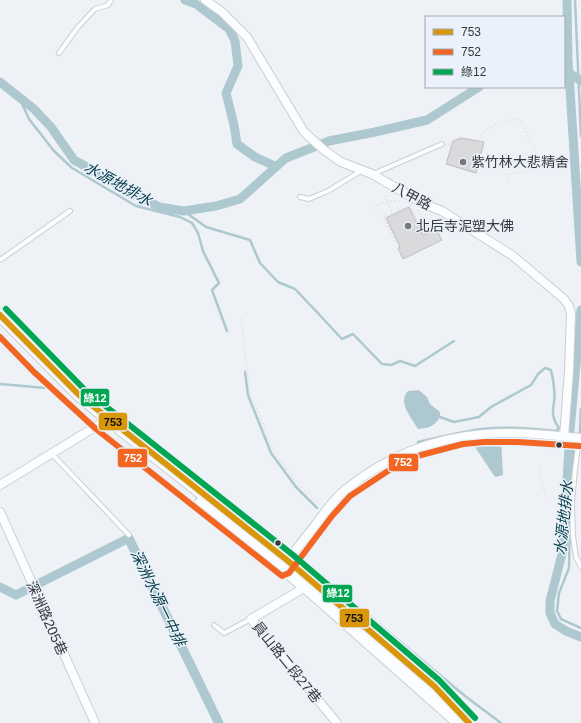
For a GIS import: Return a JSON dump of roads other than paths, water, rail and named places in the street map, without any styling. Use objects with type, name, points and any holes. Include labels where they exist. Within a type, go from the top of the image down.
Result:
[{"type":"main road","points":[[0,315],[104,421]]},
{"type":"main road","points":[[0,326],[39,366],[104,421],[434,686],[469,723]]},
{"type":"main road","points":[[310,585],[459,723]]},
{"type":"street","name":"八甲路","points":[[205,0],[222,12],[248,36],[304,132],[313,141],[341,162],[364,170],[422,203],[442,211],[513,256],[553,289],[566,302],[571,314],[569,371],[573,437]]},
{"type":"street","points":[[0,486],[104,421]]},
{"type":"street","points":[[285,565],[326,511],[345,490],[393,458],[418,447],[462,436],[518,434],[573,437]]},
{"type":"street","name":"深洲路205巷","points":[[0,512],[95,723]]},
{"type":"street","name":"員山路二段27巷","points":[[310,585],[250,619],[337,723]]},
{"type":"lane","points":[[59,53],[78,27],[95,9],[108,5],[111,0]]},
{"type":"lane","points":[[372,174],[442,144]]},
{"type":"lane","points":[[300,197],[309,199],[315,197],[364,170]]},
{"type":"lane","points":[[0,260],[70,211]]},
{"type":"lane","points":[[573,437],[575,470],[572,502],[573,536],[576,557],[581,567]]},
{"type":"lane","points":[[52,454],[129,535]]},
{"type":"lane","points":[[214,625],[224,634],[250,619]]},
{"type":"water","points":[[419,390],[427,397],[430,404],[440,412],[440,417],[436,423],[431,426],[418,429],[407,410],[404,400],[408,391]]},
{"type":"water","points":[[493,437],[501,439],[503,475],[495,477],[469,438]]},
{"type":"waterway","points":[[185,0],[196,4],[229,29],[235,41],[238,66],[226,93],[237,144],[255,157],[275,166]]},
{"type":"waterway","points":[[567,0],[568,63]]},
{"type":"waterway","points":[[575,0],[581,136]]},
{"type":"waterway","points":[[196,4],[210,8],[222,17]]},
{"type":"waterway","name":"水源地排水","points":[[565,63],[568,63],[569,73],[581,262]]},
{"type":"waterway","name":"水源地排水","points":[[569,73],[581,81]]},
{"type":"waterway","name":"水源地排水","points":[[0,82],[34,109],[51,127],[74,160],[159,207],[184,211],[216,206],[240,199],[286,158],[329,141],[427,120],[477,88]]},
{"type":"waterway","points":[[19,97],[29,119],[54,151],[72,168],[136,206],[180,217],[192,223],[198,233],[203,251],[219,283],[212,290],[227,331]]},
{"type":"waterway","points":[[184,211],[206,227],[250,240],[260,263],[278,282],[295,289],[342,339],[353,334],[382,364],[391,365],[400,361],[415,366],[454,341]]},
{"type":"waterway","name":"水源地排水","points":[[581,310],[570,430],[563,550],[550,601],[550,613],[555,624],[566,631],[581,637]]},
{"type":"waterway","points":[[418,442],[458,433],[491,428],[519,428],[556,431],[559,428],[555,422],[553,413],[555,395],[551,370],[545,368],[538,374],[531,385],[491,407],[479,417],[454,422],[440,417]]},
{"type":"waterway","points":[[245,372],[248,395],[271,453],[296,487],[317,508]]},
{"type":"waterway","points":[[0,384],[46,388]]},
{"type":"waterway","points":[[84,387],[289,550]]},
{"type":"waterway","points":[[572,482],[574,451],[580,431],[581,409]]},
{"type":"waterway","points":[[570,513],[569,568],[559,593],[557,611],[561,619],[581,628]]},
{"type":"waterway","name":"深洲水源一中排","points":[[0,587],[16,595],[129,538],[219,723]]},
{"type":"waterway","name":"深洲水源一中排","points":[[127,543],[215,723]]},
{"type":"waterway","points":[[300,558],[465,696],[501,723]]},
{"type":"place","name":"紫竹林大悲精舍","points":[[463,162]]},
{"type":"place","name":"北后寺泥塑大佛","points":[[408,226]]}]
